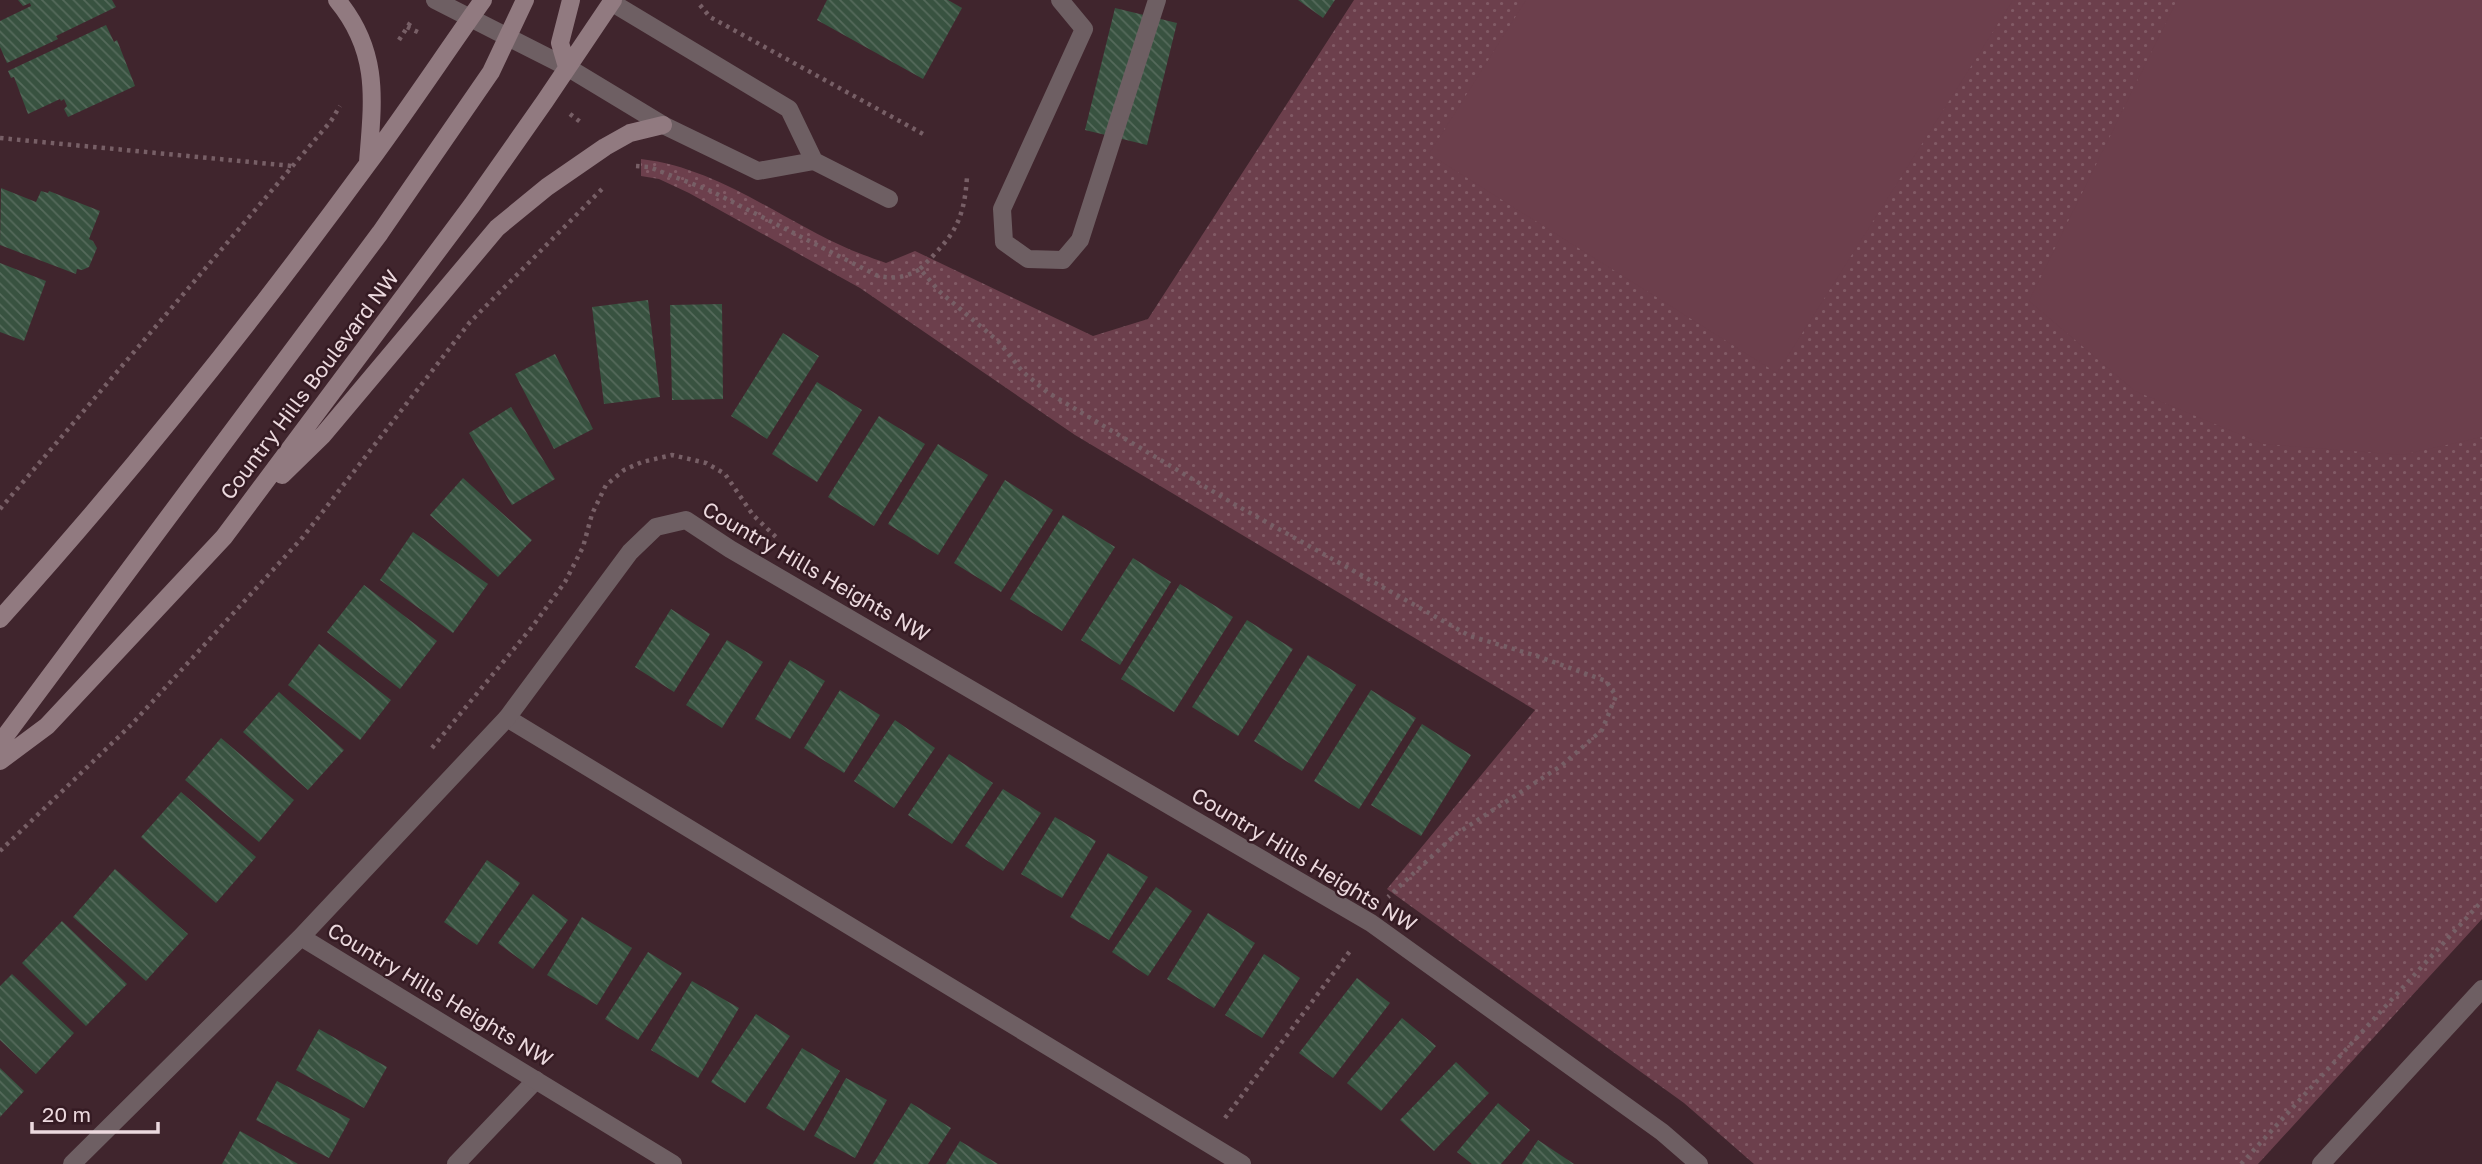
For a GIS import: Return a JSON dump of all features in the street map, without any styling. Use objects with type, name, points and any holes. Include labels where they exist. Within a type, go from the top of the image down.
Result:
[{"type":"main road","points":[[337,0],[348,14],[368,53],[373,105],[368,164]]},
{"type":"main road","points":[[0,619],[66,546],[228,349],[368,164],[483,0]]},
{"type":"main road","points":[[0,743],[380,233],[491,72],[525,0]]},
{"type":"main road","points":[[568,67],[560,43],[562,26],[571,0]]},
{"type":"main road","name":"Country Hills Boulevard NW","points":[[0,761],[47,726],[224,537],[472,205],[611,1]]},
{"type":"main road","points":[[240,517],[323,435],[497,228],[547,187],[605,147],[630,133],[663,125]]},
{"type":"street","points":[[435,0],[568,67],[663,125],[758,171],[814,161],[889,199]]},
{"type":"street","points":[[1060,0],[1084,29],[1002,209],[1004,242],[1028,259],[1063,260],[1080,240],[1157,0]]},
{"type":"street","points":[[611,1],[789,109],[814,161]]},
{"type":"street","name":"Country Hills Heights NW","points":[[673,1164],[301,937],[507,718],[630,552],[656,527],[686,520],[730,550],[1371,923],[1662,1132],[1699,1164]]},
{"type":"street","points":[[507,718],[1242,1164]]},
{"type":"street","points":[[72,1164],[301,937]]},
{"type":"street","points":[[2321,1164],[2482,989]]},
{"type":"street","points":[[456,1164],[536,1080]]},
{"type":"path","points":[[700,5],[710,17],[925,135]]},
{"type":"path","points":[[399,40],[407,27],[423,35]]},
{"type":"path","points":[[0,509],[331,121],[343,99]]},
{"type":"path","points":[[578,119],[583,124]]},
{"type":"path","points":[[0,138],[293,166]]},
{"type":"path","points":[[635,166],[649,167],[710,191],[878,276],[894,279],[920,269],[959,225],[967,177]]},
{"type":"path","points":[[0,851],[132,724],[303,537],[470,322],[607,183]]},
{"type":"path","points":[[920,269],[939,291],[998,341],[1023,372],[1048,392],[1234,504],[1470,636],[1547,659],[1606,681],[1616,696],[1602,730],[1560,766],[1456,834],[1388,898],[1376,891]]},
{"type":"path","points":[[424,758],[532,627],[565,582],[583,547],[592,514],[606,485],[624,470],[642,462],[672,455],[706,463],[725,474],[753,515],[784,544]]},
{"type":"path","points":[[2241,1164],[2482,901]]},
{"type":"path","points":[[1207,1142],[1350,951]]},
{"type":"shaded area","points":[[1354,0],[2482,0],[2482,919],[2258,1164],[1754,1164],[1684,1103],[1387,889],[1535,710],[1075,435],[860,288],[689,193],[659,179],[641,176],[641,159],[670,164],[697,173],[851,250],[886,263],[915,251],[1093,336],[1148,319]]},
{"type":"shaded area","points":[[1526,0],[2013,0],[1777,373],[1429,154]]},
{"type":"shaded area","points":[[2177,0],[2482,0],[2482,437],[2402,455],[2263,444],[2135,391],[2029,301]]},
{"type":"building","points":[[18,0],[112,0],[116,7],[7,63],[0,47],[0,21],[31,6],[30,3],[23,6]]},
{"type":"building","points":[[827,0],[948,0],[962,8],[923,79],[817,20]]},
{"type":"building","points":[[1298,0],[1335,0],[1323,18]]},
{"type":"building","points":[[1115,8],[1177,23],[1147,145],[1085,130]]},
{"type":"building","points":[[106,25],[114,42],[117,40],[135,86],[68,117],[64,109],[67,106],[64,99],[28,114],[14,77],[11,78],[8,71]]},
{"type":"building","points":[[1,188],[36,202],[41,191],[49,191],[100,211],[89,239],[97,248],[89,267],[77,269],[76,274],[0,245]]},
{"type":"building","points":[[0,263],[46,281],[24,341],[0,332]]},
{"type":"building","points":[[648,300],[660,397],[604,404],[592,307]]},
{"type":"building","points":[[722,304],[723,399],[672,400],[670,305]]},
{"type":"building","points":[[783,333],[819,356],[767,439],[731,416]]},
{"type":"building","points":[[555,354],[593,429],[554,449],[515,374]]},
{"type":"building","points":[[817,382],[862,410],[817,482],[772,454]]},
{"type":"building","points":[[511,407],[555,479],[512,505],[469,433]]},
{"type":"building","points":[[879,416],[925,444],[874,526],[828,497]]},
{"type":"building","points":[[938,444],[988,475],[938,555],[888,524]]},
{"type":"building","points":[[463,478],[532,540],[498,577],[430,515]]},
{"type":"building","points":[[1005,480],[1053,510],[1001,592],[954,563]]},
{"type":"building","points":[[1063,515],[1115,547],[1062,631],[1010,599]]},
{"type":"building","points":[[413,532],[488,584],[453,633],[380,580]]},
{"type":"building","points":[[1133,558],[1171,582],[1120,665],[1081,640]]},
{"type":"building","points":[[1180,584],[1233,617],[1174,712],[1121,679]]},
{"type":"building","points":[[364,585],[437,641],[400,689],[327,632]]},
{"type":"building","points":[[671,609],[710,634],[674,692],[635,667]]},
{"type":"building","points":[[1247,620],[1293,649],[1238,736],[1192,707]]},
{"type":"building","points":[[727,640],[763,662],[722,728],[686,705]]},
{"type":"building","points":[[319,644],[391,700],[360,740],[288,685]]},
{"type":"building","points":[[1308,655],[1356,685],[1302,771],[1254,741]]},
{"type":"building","points":[[790,660],[825,681],[790,739],[755,719]]},
{"type":"building","points":[[840,690],[880,715],[844,773],[804,748]]},
{"type":"building","points":[[1371,690],[1416,718],[1359,809],[1314,781]]},
{"type":"building","points":[[279,692],[344,750],[308,790],[243,732]]},
{"type":"building","points":[[895,720],[935,748],[894,808],[854,781]]},
{"type":"building","points":[[1422,724],[1471,755],[1421,836],[1371,805]]},
{"type":"building","points":[[221,738],[294,800],[259,842],[185,780]]},
{"type":"building","points":[[949,754],[993,783],[952,844],[908,815]]},
{"type":"building","points":[[1003,789],[1041,813],[1003,871],[965,846]]},
{"type":"building","points":[[181,792],[256,857],[216,903],[141,837]]},
{"type":"building","points":[[1055,817],[1096,841],[1062,898],[1021,874]]},
{"type":"building","points":[[1108,853],[1148,877],[1109,940],[1070,917]]},
{"type":"building","points":[[487,860],[520,883],[477,945],[444,922]]},
{"type":"building","points":[[115,869],[188,934],[146,981],[73,917]]},
{"type":"building","points":[[1156,887],[1192,911],[1148,976],[1112,952]]},
{"type":"building","points":[[533,894],[568,920],[533,969],[498,943]]},
{"type":"building","points":[[1208,913],[1255,943],[1214,1008],[1167,979]]},
{"type":"building","points":[[582,917],[632,948],[597,1005],[547,975]]},
{"type":"building","points":[[62,921],[127,984],[86,1026],[22,963]]},
{"type":"building","points":[[648,952],[682,973],[638,1040],[605,1019]]},
{"type":"building","points":[[1264,954],[1300,978],[1262,1038],[1225,1015]]},
{"type":"building","points":[[12,974],[74,1033],[36,1074],[0,1040],[0,986]]},
{"type":"building","points":[[1357,978],[1390,1003],[1333,1078],[1299,1053]]},
{"type":"building","points":[[692,981],[739,1008],[698,1078],[651,1050]]},
{"type":"building","points":[[756,1014],[790,1036],[745,1103],[711,1082]]},
{"type":"building","points":[[1402,1018],[1436,1046],[1381,1111],[1347,1083]]},
{"type":"building","points":[[319,1029],[387,1067],[364,1108],[296,1070]]},
{"type":"building","points":[[802,1048],[840,1071],[804,1131],[766,1108]]},
{"type":"building","points":[[1456,1062],[1489,1093],[1434,1151],[1400,1120]]},
{"type":"building","points":[[0,1068],[24,1091],[0,1117]]},
{"type":"building","points":[[846,1078],[887,1100],[855,1158],[814,1136]]},
{"type":"building","points":[[277,1081],[350,1119],[329,1158],[256,1120]]},
{"type":"building","points":[[911,1103],[951,1128],[928,1164],[873,1164]]},
{"type":"building","points":[[1498,1103],[1530,1130],[1501,1164],[1472,1164],[1457,1152]]},
{"type":"building","points":[[240,1131],[298,1164],[222,1164]]},
{"type":"building","points":[[1538,1140],[1574,1164],[1522,1164]]},
{"type":"building","points":[[960,1141],[998,1164],[946,1164]]}]
